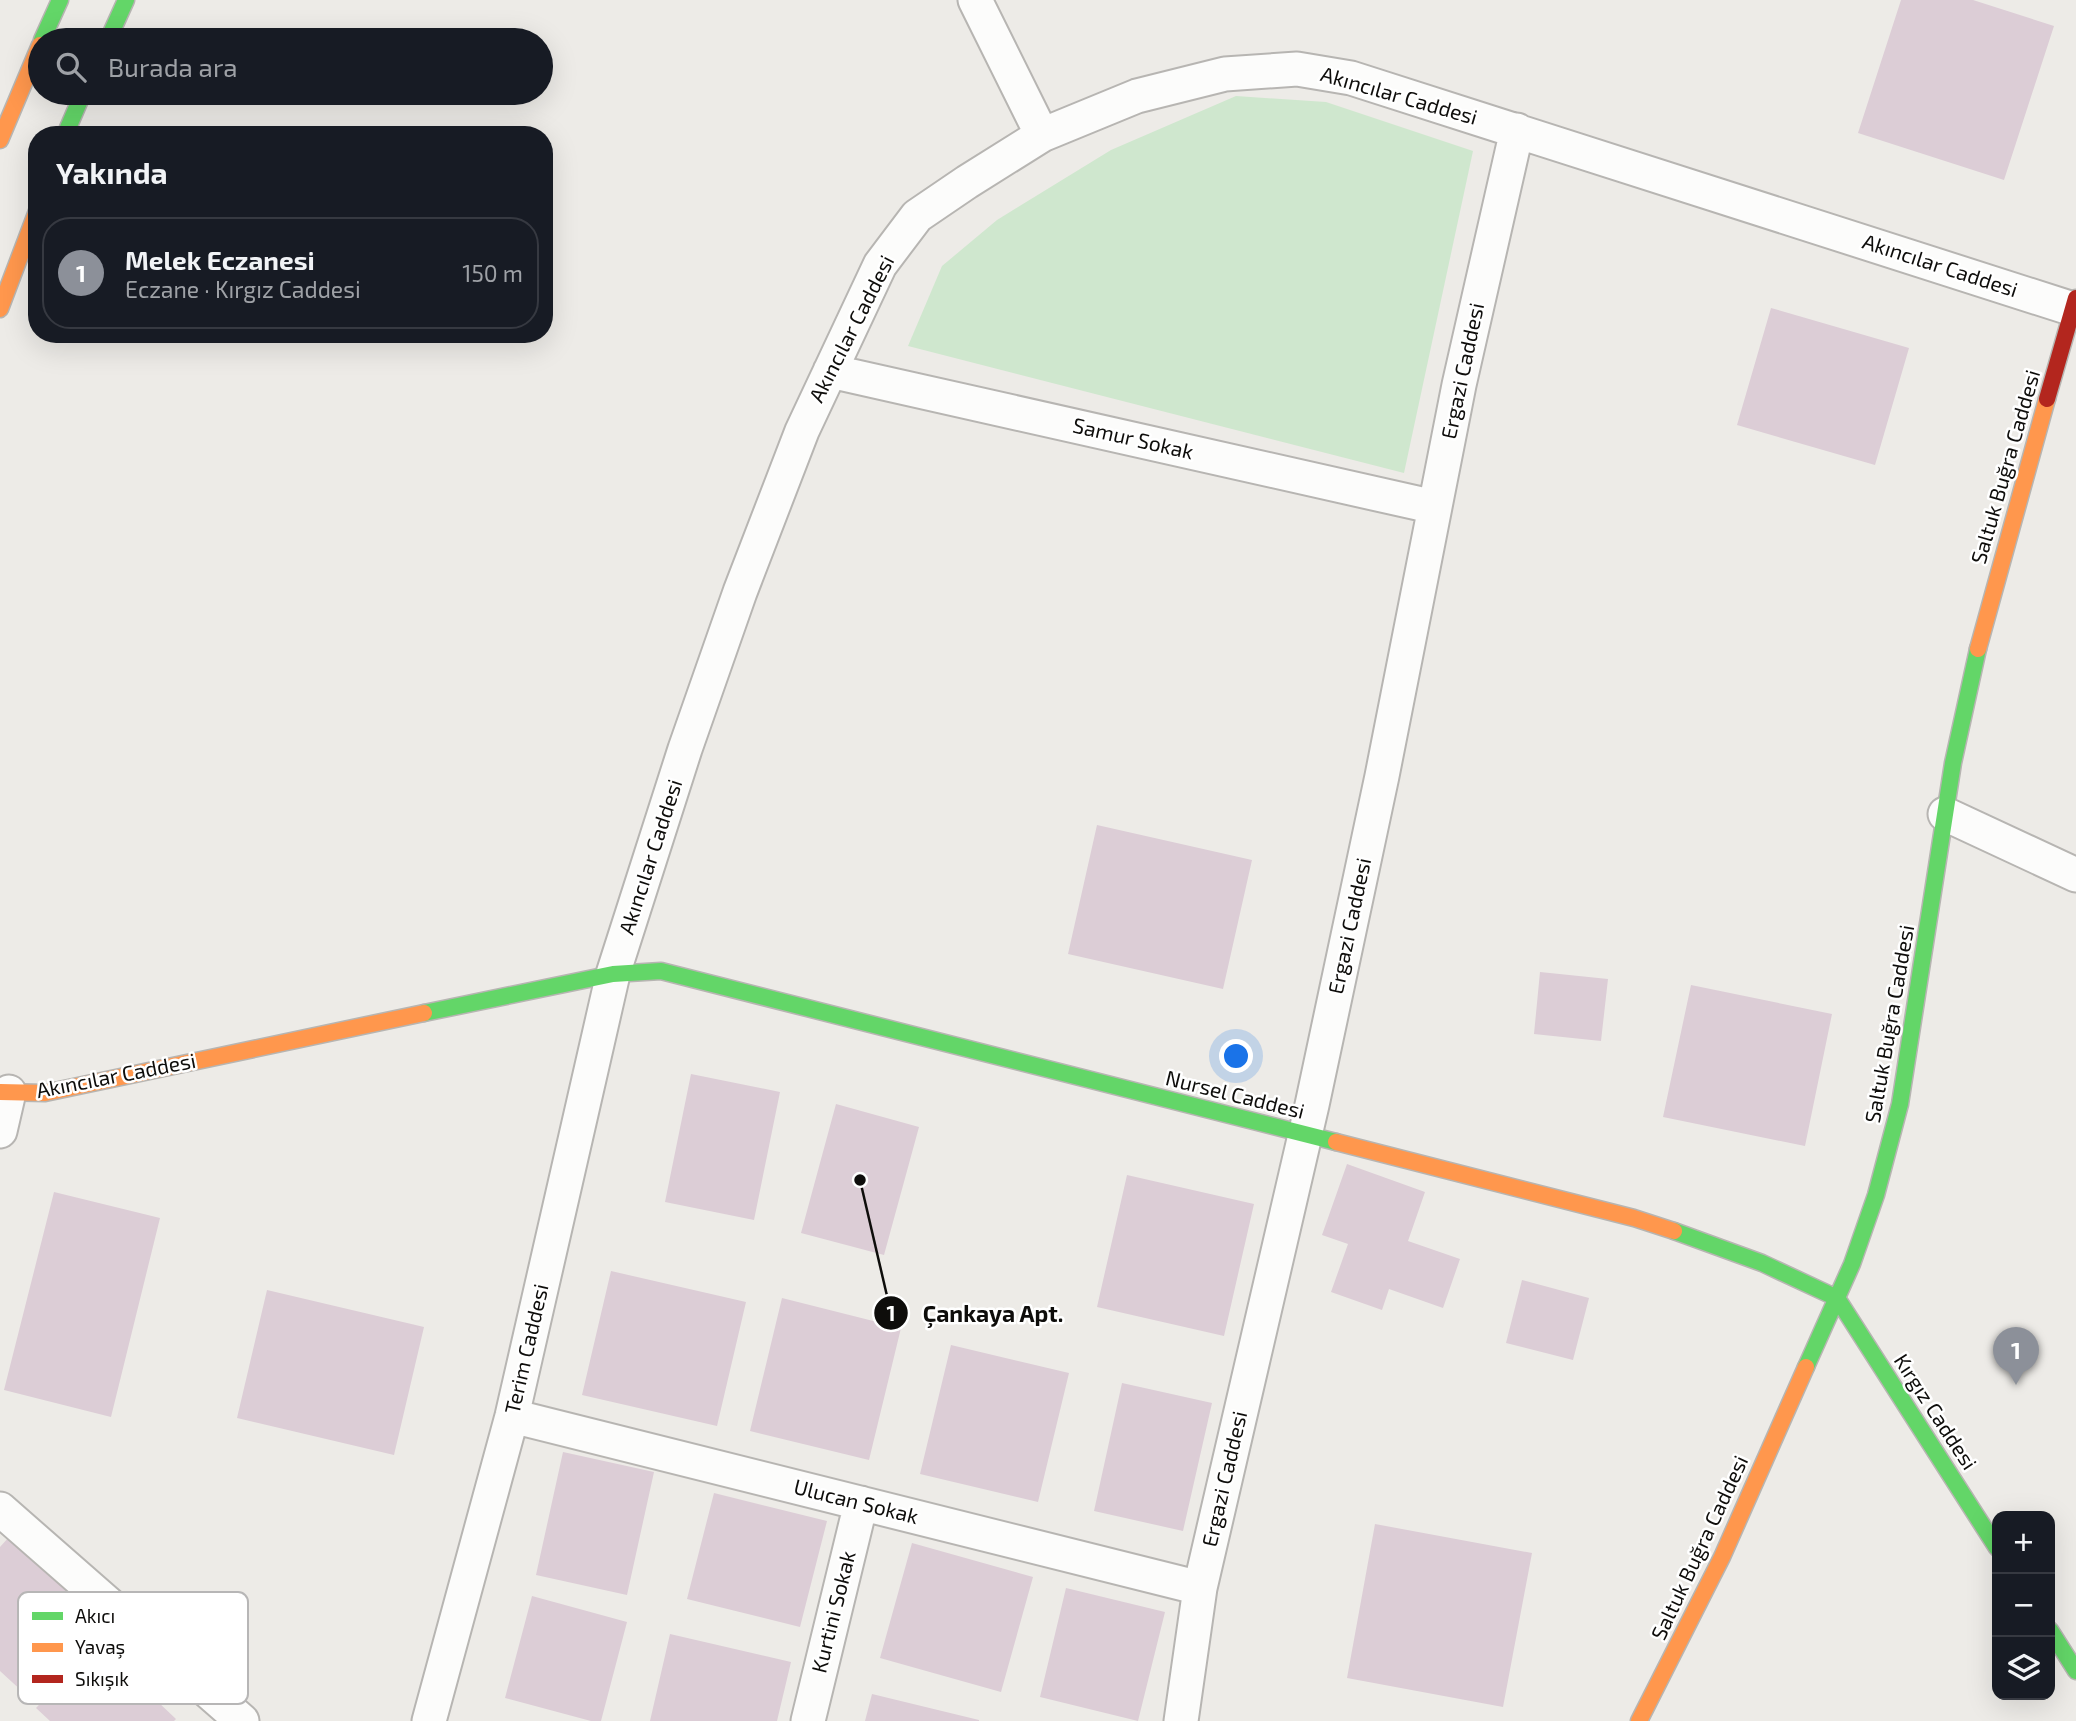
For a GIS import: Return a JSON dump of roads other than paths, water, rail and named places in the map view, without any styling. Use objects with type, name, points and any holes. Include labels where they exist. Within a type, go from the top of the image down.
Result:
[{"type":"street","points":[[47,28],[60,0]]},
{"type":"street","points":[[114,28],[127,0]]},
{"type":"street","points":[[975,0],[1042,135]]},
{"type":"street","name":"Akıncılar Caddesi","points":[[4,1092],[45,1093],[613,974],[685,749],[740,592],[802,432],[880,265],[917,216],[967,182],[1042,135],[1137,96],[1225,74],[1297,69],[1351,78],[2075,306]]},
{"type":"street","points":[[0,140],[28,74]]},
{"type":"street","points":[[69,126],[78,105]]},
{"type":"street","name":"Ergazi Caddesi","points":[[1181,1721],[1200,1588],[1305,1134],[1382,776],[1459,385],[1517,130]]},
{"type":"street","points":[[0,309],[28,235]]},
{"type":"street","name":"Saltuk Buğra Caddesi","points":[[1639,1721],[1722,1557],[1852,1264],[1876,1195],[1900,1104],[1953,764],[1979,642],[2075,306]]},
{"type":"street","name":"Samur Sokak","points":[[830,371],[1435,506]]},
{"type":"street","points":[[1945,814],[2076,875]]},
{"type":"street","name":"Nursel Caddesi","points":[[613,974],[661,971],[1634,1218],[1758,1260],[1805,1280],[1837,1298]]},
{"type":"street","name":"Terim Caddesi","points":[[429,1721],[512,1416],[613,974]]},
{"type":"street","points":[[0,1131],[4,1092]]},
{"type":"street","name":"Kırgız Caddesi","points":[[1837,1298],[1992,1540]]},
{"type":"street","name":"Ulucan Sokak","points":[[512,1416],[1200,1588]]},
{"type":"street","name":"Kurtini Sokak","points":[[808,1721],[861,1503]]},
{"type":"street","points":[[0,1509],[95,1592]]},
{"type":"street","points":[[2054,1637],[2076,1671]]},
{"type":"street","points":[[223,1704],[242,1721]]},
{"type":"place","name":"Çankaya Apt.","points":[[860,1180]]},
{"type":"place","name":"Melek Eczanesi","points":[[2016,1385]]}]
